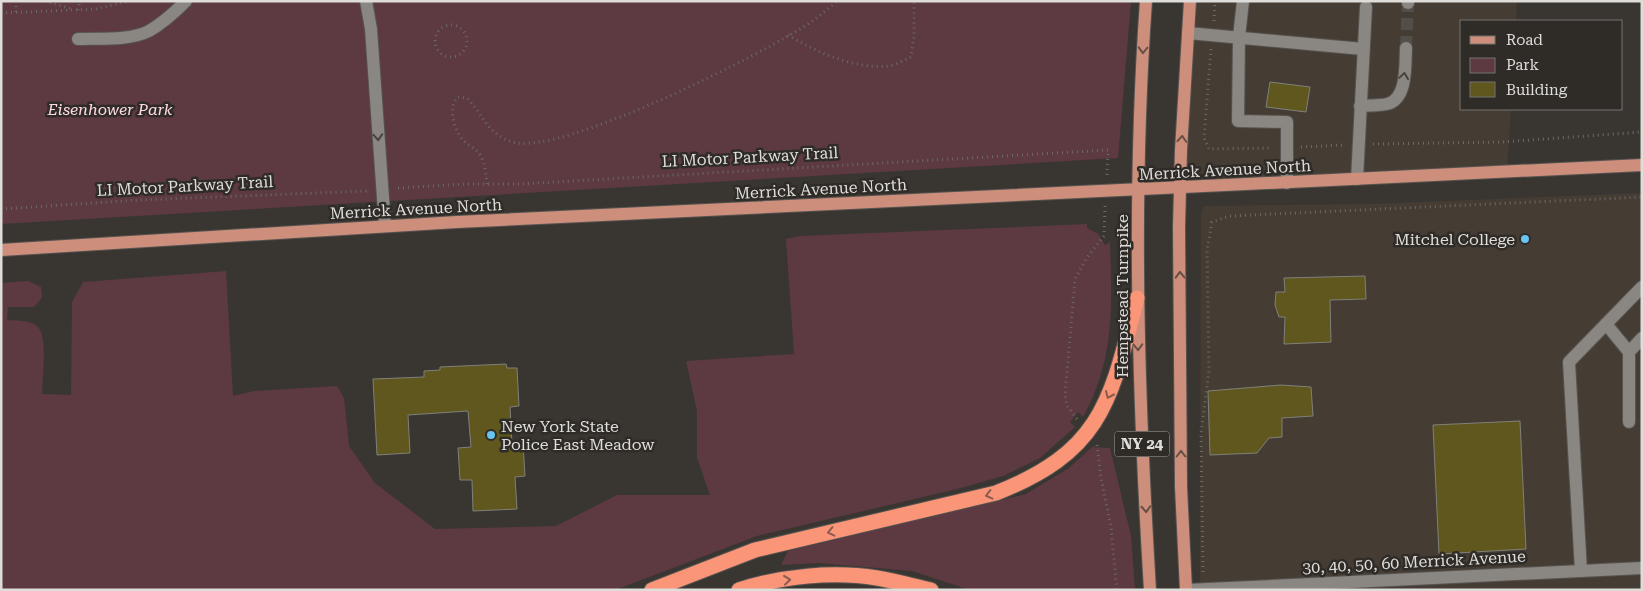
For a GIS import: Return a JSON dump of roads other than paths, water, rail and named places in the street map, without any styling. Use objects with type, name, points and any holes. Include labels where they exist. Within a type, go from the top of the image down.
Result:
[{"type":"highway","points":[[652,590],[755,550],[996,493],[1020,484],[1048,468],[1073,449],[1098,418],[1118,373],[1137,298]]},
{"type":"highway","points":[[739,590],[765,582],[823,576],[876,578],[931,590]]},
{"type":"main road","name":"Hempstead Turnpike","points":[[1146,1],[1138,190],[1137,298],[1139,391],[1150,590]]},
{"type":"main road","name":"NY 24","points":[[1186,590],[1181,487],[1180,188],[1190,1]]},
{"type":"main road","name":"Merrick Avenue North","points":[[1,250],[385,226],[1642,165]]},
{"type":"lane","points":[[78,39],[119,37],[147,32],[168,18],[186,1]]},
{"type":"lane","points":[[366,1],[371,29],[385,226]]},
{"type":"lane","points":[[1243,1],[1239,37],[1238,121],[1287,122],[1288,183]]},
{"type":"lane","points":[[1357,179],[1366,7]]},
{"type":"lane","points":[[1188,33],[1363,49]]},
{"type":"lane","points":[[1360,106],[1389,104],[1400,94],[1405,76],[1406,48]]},
{"type":"lane","points":[[1581,571],[1570,362],[1642,287]]},
{"type":"lane","points":[[1606,324],[1629,352],[1629,422]]},
{"type":"lane","points":[[1629,352],[1642,338]]},
{"type":"lane","name":"30, 40, 50, 60 Merrick Avenue","points":[[1186,590],[1642,568]]},
{"type":"tunnel","points":[[1406,48],[1408,3]]},
{"type":"place","name":"Mitchel College","points":[[1525,239]]},
{"type":"place","name":"New York State Police East Meadow","points":[[491,435]]},
{"type":"park label","name":"Eisenhower Park","points":[[110,109]]}]
